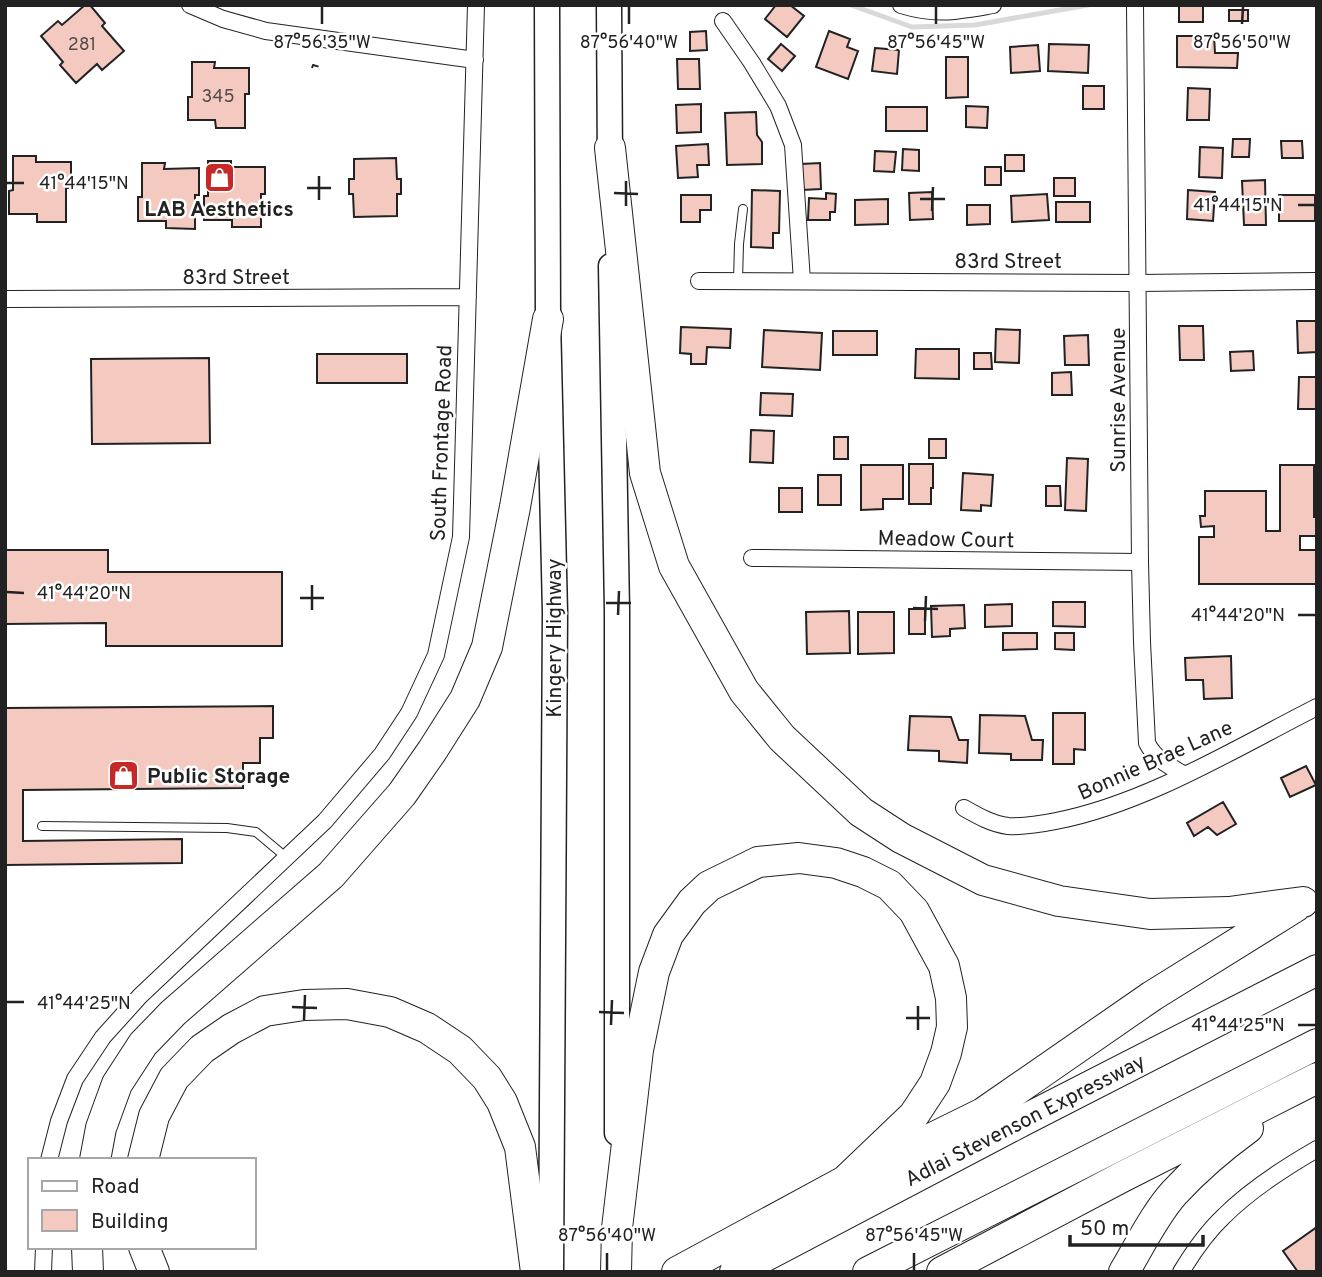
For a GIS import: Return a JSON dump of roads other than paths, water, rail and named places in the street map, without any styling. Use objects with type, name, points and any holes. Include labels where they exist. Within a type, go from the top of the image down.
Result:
[{"type":"highway","points":[[610,148],[645,473],[674,566],[744,691],[782,738],[862,812],[901,838],[983,880],[1059,901],[1150,915],[1229,912],[1310,899]]},
{"type":"highway","points":[[95,1158],[101,1128],[117,1084],[144,1044],[173,1013],[331,875],[402,794],[465,699],[487,647],[548,319]]},
{"type":"highway","points":[[616,1272],[617,1228],[638,1050],[654,972],[668,935],[691,902],[709,886],[758,862],[799,858],[836,863],[889,885],[914,911],[944,966],[951,998],[952,1027],[935,1083],[915,1115],[845,1181]]},
{"type":"highway","points":[[677,1272],[845,1181],[983,1113],[1152,996],[1310,899]]},
{"type":"highway","name":"Adlai Stevenson Expressway","points":[[735,1272],[1024,1120],[1317,971]]},
{"type":"highway","points":[[144,1158],[154,1116],[174,1078],[202,1049],[231,1029],[265,1012],[304,1005],[346,1004],[390,1012],[428,1028],[460,1050],[487,1078],[502,1102],[520,1147],[543,1267]]},
{"type":"highway","points":[[868,1272],[1317,1044]]},
{"type":"highway","points":[[942,1272],[1317,1079]]},
{"type":"highway","points":[[1124,1272],[1173,1195],[1225,1145],[1317,1079]]},
{"type":"highway","points":[[87,1249],[88,1272]]},
{"type":"highway","points":[[145,1249],[154,1272]]},
{"type":"main road","name":"Kingery Highway","points":[[543,1267],[555,612],[548,319],[547,5]]},
{"type":"main road","points":[[610,5],[611,321],[617,611],[617,1228]]},
{"type":"street","points":[[190,5],[223,19],[266,31],[475,60]]},
{"type":"street","name":"South Frontage Road","points":[[50,1158],[59,1121],[75,1079],[103,1037],[140,996],[325,821],[382,754],[409,713],[436,655],[461,537],[476,5]]},
{"type":"street","points":[[901,5],[933,13],[949,13],[993,5]]},
{"type":"street","name":"Sunrise Avenue","points":[[1135,5],[1140,562],[1147,743],[1152,754],[1185,775]]},
{"type":"street","points":[[723,21],[778,106],[793,145],[802,281]]},
{"type":"street","name":"83rd Street","points":[[699,281],[1317,281]]},
{"type":"street","name":"83rd Street","points":[[5,299],[468,297]]},
{"type":"street","name":"Meadow Court","points":[[752,558],[1140,562]]},
{"type":"street","name":"Bonnie Brae Lane","points":[[964,808],[986,820],[1008,826],[1036,825],[1084,815],[1185,775],[1317,707]]},
{"type":"street","points":[[1181,1272],[1195,1249],[1224,1216],[1284,1168],[1317,1149]]},
{"type":"street","points":[[43,1272],[44,1249]]},
{"type":"lane","points":[[738,281],[743,209]]},
{"type":"lane","points":[[42,825],[227,828],[256,832],[287,858]]},
{"type":"waterway","points":[[851,5],[912,27],[975,25],[1088,5]]},
{"type":"place","name":"LAB Aesthetics","points":[[219,177]]},
{"type":"place","name":"Public Storage","points":[[124,776]]}]
